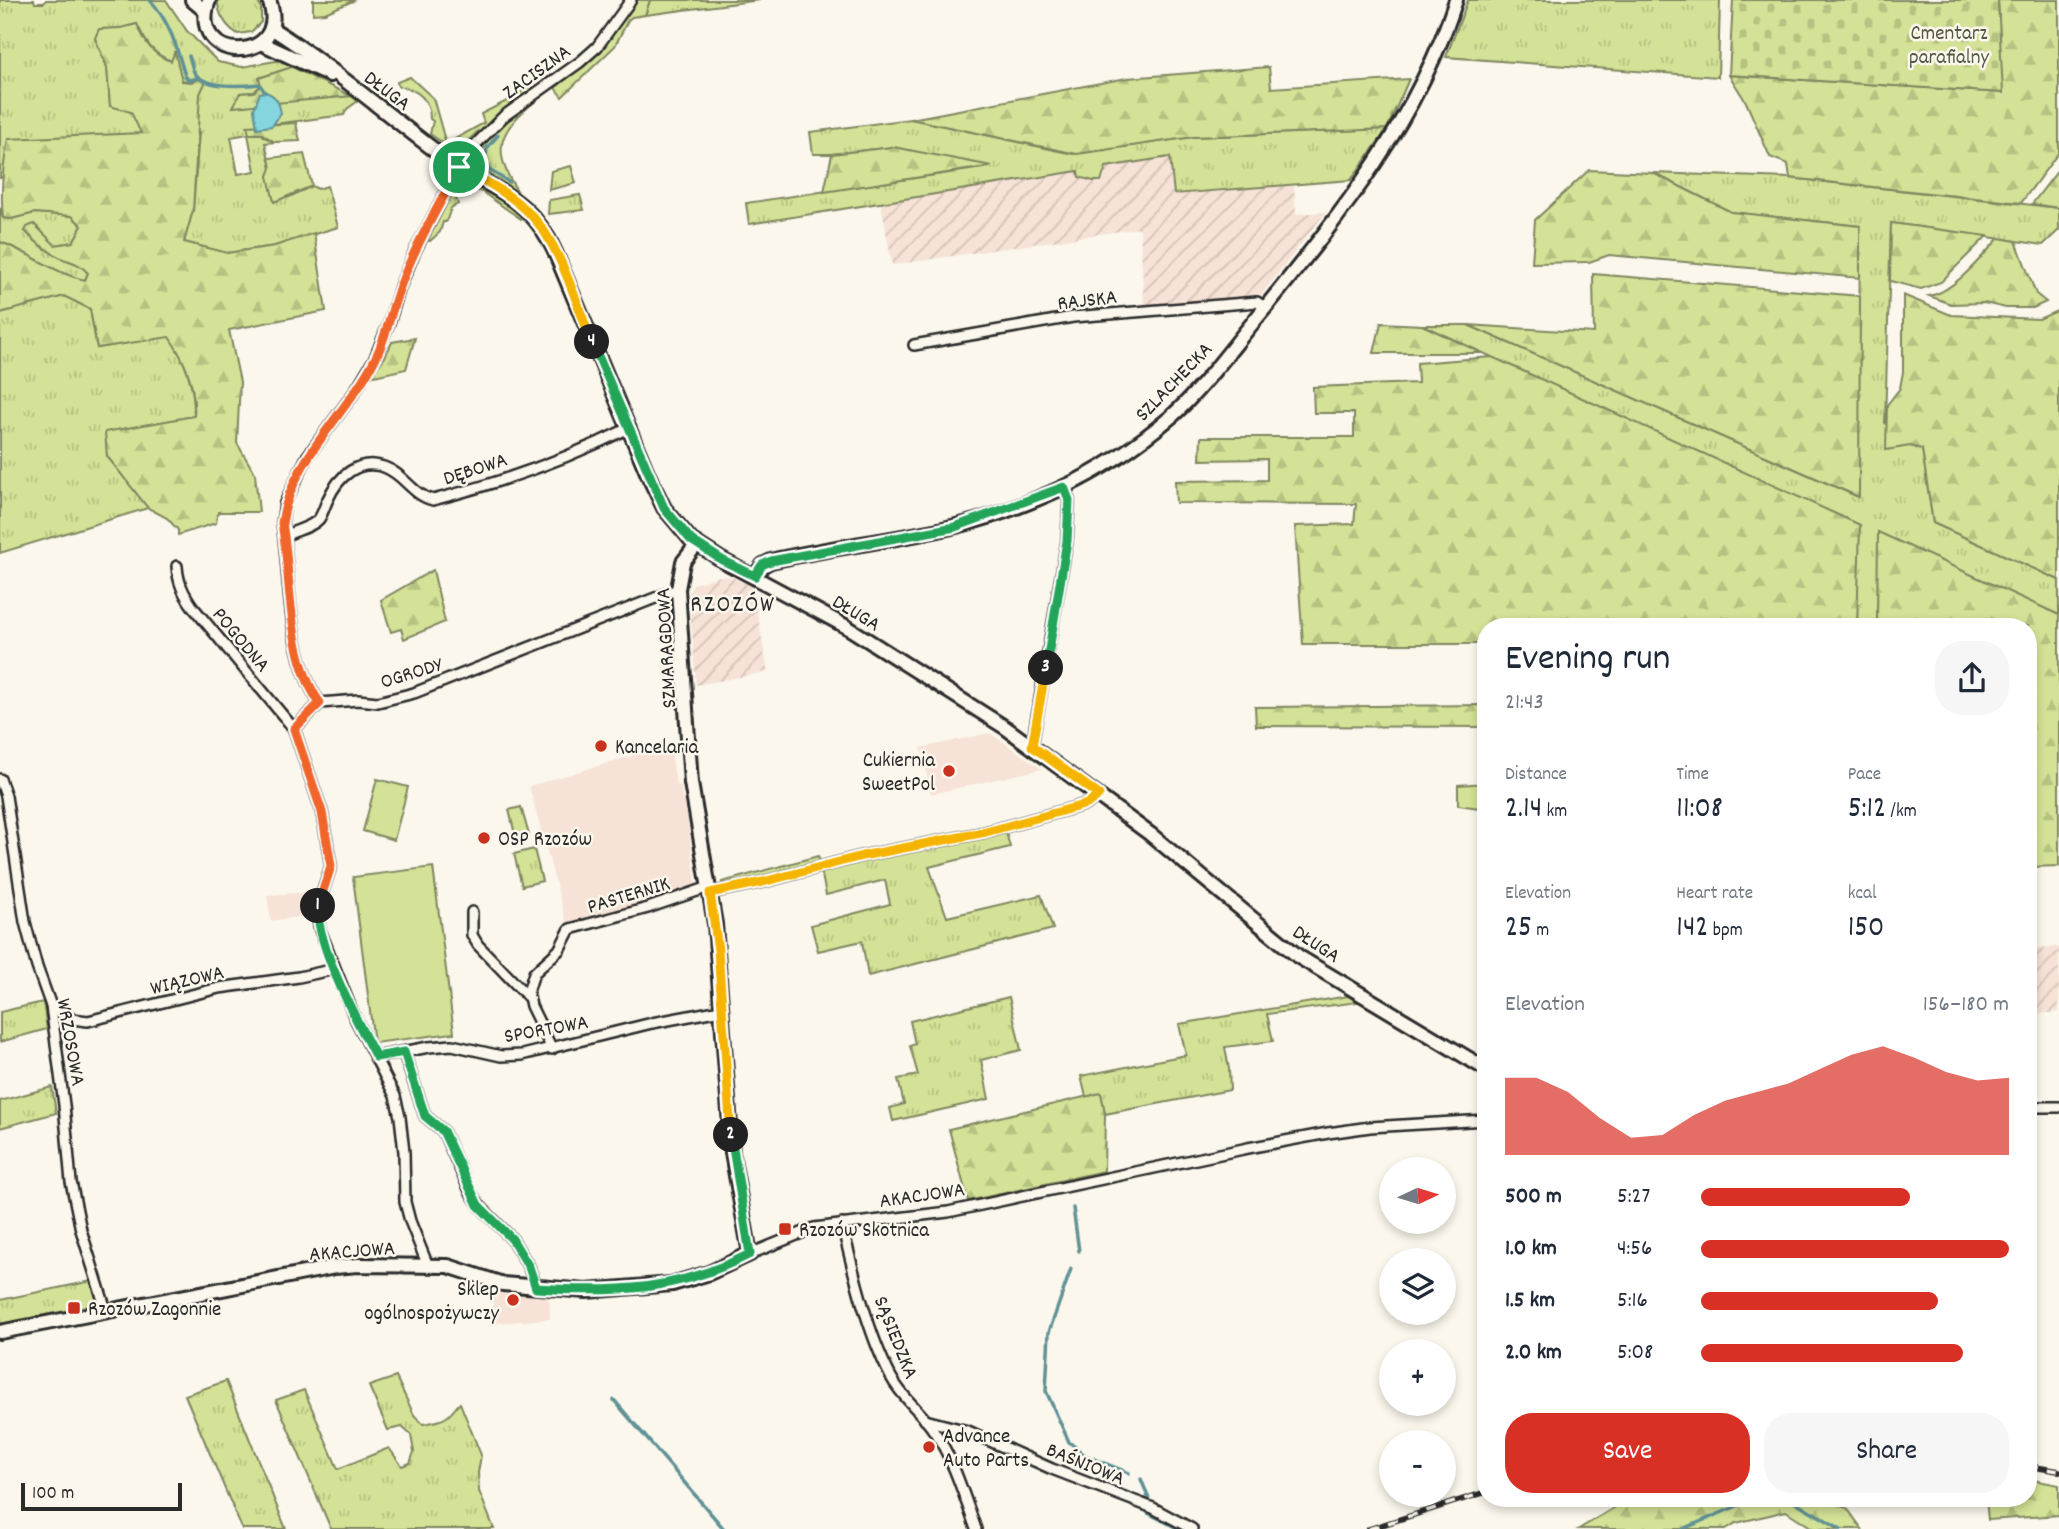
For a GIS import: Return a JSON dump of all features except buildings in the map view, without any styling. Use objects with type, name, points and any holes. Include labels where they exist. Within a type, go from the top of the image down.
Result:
[{"type":"street","points":[[192,0],[207,6],[208,30],[221,46],[242,51],[261,43],[271,28],[273,19],[270,0]]},
{"type":"street","name":"ZACISZNA","points":[[320,703],[313,693],[300,657],[282,523],[285,503],[307,457],[354,393],[375,358],[405,275],[459,167],[474,146],[504,116],[597,47],[631,0]]},
{"type":"street","name":"SZLACHECKA","points":[[755,576],[762,565],[771,561],[955,527],[1064,487],[1137,445],[1174,414],[1265,307],[1374,166],[1411,107],[1444,37],[1456,0]]},
{"type":"street","name":"DŁUGA","points":[[271,28],[313,55],[342,80],[459,167],[515,201],[532,215],[548,237],[664,508],[676,525],[697,544],[847,627],[1032,746],[1150,834],[1299,957],[1477,1064]]},
{"type":"street","name":"DŁUGA","points":[[261,43],[304,65],[342,80]]},
{"type":"street","name":"RAJSKA","points":[[914,345],[1006,327],[1097,314],[1257,302],[1265,307]]},
{"type":"street","name":"DĘBOWA","points":[[285,536],[313,524],[320,518],[333,489],[342,478],[360,465],[369,464],[391,470],[417,494],[433,500],[554,462],[586,450],[629,428]]},
{"type":"street","points":[[1032,746],[1067,541],[1069,500],[1064,487]]},
{"type":"street","name":"SZMARAGDOWA","points":[[697,544],[683,562],[678,589],[691,783],[718,950],[732,1153],[750,1254]]},
{"type":"street","name":"POGODNA","points":[[177,566],[181,587],[193,607],[294,729]]},
{"type":"street","name":"OGRODY","points":[[320,703],[358,700],[378,702],[414,694],[678,589]]},
{"type":"street","points":[[320,703],[294,729],[322,812],[331,866],[317,915],[320,930],[354,1016],[395,1096],[404,1152],[405,1202],[428,1265]]},
{"type":"street","name":"WRZOSOWA","points":[[0,779],[8,806],[25,922],[51,1006],[71,1182],[81,1230],[106,1310]]},
{"type":"street","name":"PASTERNIK","points":[[529,998],[531,977],[559,950],[570,929],[709,890],[763,882],[862,856],[986,832],[1087,804],[1099,795]]},
{"type":"street","points":[[472,912],[472,935],[478,945],[529,998],[552,1049]]},
{"type":"street","name":"WIĄZOWA","points":[[51,1006],[72,1019],[88,1021],[185,995],[335,969]]},
{"type":"street","name":"SPORTOWA","points":[[376,1057],[452,1045],[501,1055],[522,1055],[652,1023],[721,1010]]},
{"type":"street","points":[[404,1052],[425,1116],[443,1131],[474,1198],[512,1239],[529,1267],[536,1288]]},
{"type":"street","points":[[2037,1107],[2059,1107]]},
{"type":"street","name":"AKACJOWA","points":[[0,1332],[335,1267],[428,1265],[463,1269],[503,1284],[536,1288],[599,1290],[672,1283],[709,1273],[814,1228],[948,1212],[1328,1133],[1370,1127],[1477,1121]]},
{"type":"street","name":"SĄSIEDZKA","points":[[842,1224],[849,1255],[884,1362],[901,1394],[925,1420],[946,1451],[976,1529]]},
{"type":"street","name":"BAŚNIOWA","points":[[925,1420],[968,1431],[1052,1469],[1153,1508],[1192,1529]]},
{"type":"shaded area","points":[[1170,157],[1174,194],[1294,185],[1296,214],[1326,212],[1261,295],[1144,306],[1140,228],[892,265],[881,203]]},
{"type":"shaded area","points":[[720,576],[752,585],[768,672],[696,685],[689,592],[694,584]]},
{"type":"shaded area","points":[[990,733],[1042,769],[931,794],[921,748]]},
{"type":"shaded area","points":[[670,745],[676,784],[681,786],[682,798],[685,801],[696,884],[644,903],[567,924],[529,786]]},
{"type":"shaded area","points":[[312,892],[307,906],[311,915],[271,921],[267,895]]},
{"type":"shaded area","points":[[2059,947],[2059,1012],[2037,1014],[2037,948]]},
{"type":"shaded area","points":[[491,1290],[549,1297],[550,1319],[495,1323]]},
{"type":"green space","points":[[0,0],[34,0],[35,3],[44,3],[46,0],[166,0],[187,31],[218,62],[242,67],[281,60],[292,67],[259,78],[261,85],[255,92],[240,93],[234,106],[351,96],[358,101],[347,109],[344,115],[258,126],[264,137],[275,142],[265,143],[271,168],[268,176],[287,198],[312,186],[318,189],[327,186],[338,227],[275,246],[227,253],[184,242],[193,210],[199,132],[0,178]],"holes":[[[137,24],[155,51],[172,61],[174,53],[182,80],[191,82],[110,106],[107,67],[95,39],[99,30]],[[248,134],[255,171],[238,174],[231,137]]]},
{"type":"green space","points":[[218,0],[257,0],[261,8],[261,22],[251,32],[238,34],[224,20]]},
{"type":"green space","points":[[313,0],[355,0],[325,13],[313,14]]},
{"type":"green space","points":[[637,0],[650,0],[645,15],[628,20],[615,46],[562,97],[555,88],[595,55]]},
{"type":"green space","points":[[650,0],[760,0],[645,15]]},
{"type":"green space","points":[[1468,0],[1720,0],[1718,77],[1446,57]]},
{"type":"green space","name":"Cmentarz parafialny","points":[[1733,0],[1998,0],[2003,93],[1729,75]]},
{"type":"green space","points":[[1998,0],[2059,0],[2059,152],[2021,203],[1790,178],[1788,164],[1770,157],[1746,102],[1729,75],[2002,93]]},
{"type":"green space","points":[[137,24],[146,42],[159,55],[171,61],[175,52],[182,81],[199,79],[205,83],[200,94],[193,210],[184,242],[227,253],[275,246],[314,233],[326,311],[229,330],[240,382],[237,443],[255,474],[259,512],[218,512],[216,523],[178,535],[178,530],[167,518],[148,508],[107,456],[105,432],[194,416],[188,374],[169,337],[97,348],[90,309],[64,296],[0,313],[0,242],[74,277],[85,280],[88,273],[77,264],[47,250],[25,231],[34,224],[55,245],[73,242],[82,226],[72,216],[35,213],[11,219],[3,218],[2,178],[8,139],[141,133],[131,112],[110,106],[107,67],[95,38],[99,29]]},
{"type":"green space","points":[[292,67],[351,96],[233,107],[240,93],[254,92],[261,85],[259,78]]},
{"type":"green space","points":[[1269,67],[1271,88],[1409,79],[1387,129],[1193,137],[1077,154],[911,119],[1127,78]]},
{"type":"green space","points":[[410,77],[433,98],[446,144],[484,123],[481,114],[513,98],[531,84],[533,90],[504,110],[462,147],[453,150],[430,134],[433,121],[425,100],[411,89],[398,86],[397,82]]},
{"type":"green space","points":[[536,97],[537,100],[514,121],[503,141],[504,164],[518,192],[484,171],[480,153],[487,142],[486,139],[499,125]]},
{"type":"green space","points":[[911,119],[1073,154],[1193,137],[1387,129],[1351,180],[1174,194],[1170,157],[1106,167],[1101,181],[1079,177],[1078,171],[749,224],[746,203],[990,167],[893,147],[813,154],[810,132]]},
{"type":"green space","points":[[296,123],[300,141],[275,142],[262,134],[249,134],[247,126]]},
{"type":"green space","points":[[893,147],[992,166],[824,192],[832,154]]},
{"type":"green space","points":[[304,154],[312,186],[274,202],[268,176],[271,168],[269,158]]},
{"type":"green space","points":[[571,166],[576,183],[549,190],[551,171]]},
{"type":"green space","points":[[2059,169],[2059,208],[2032,204]]},
{"type":"green space","points":[[1589,170],[1653,173],[1731,212],[1860,226],[1860,278],[1609,255],[1589,262],[1532,263],[1535,220]]},
{"type":"green space","points":[[1653,173],[1790,178],[2059,208],[2059,230],[2043,245],[1891,223],[1885,423],[1910,446],[1922,449],[1933,523],[2059,580],[2059,615],[1879,533],[1877,618],[1857,618],[1859,525],[1422,325],[1468,325],[1858,497],[1860,226],[1731,212]]},
{"type":"green space","points":[[460,179],[486,187],[526,218],[521,219],[482,192],[465,186],[455,195],[458,204],[451,208],[440,232],[430,241],[427,240],[451,194],[448,192]]},
{"type":"green space","points":[[580,195],[584,210],[548,214],[549,200]]},
{"type":"green space","points":[[0,208],[3,218],[11,219],[35,213],[72,216],[82,226],[73,242],[55,245],[34,224],[25,231],[47,250],[82,268],[88,273],[85,280],[63,273],[0,242]]},
{"type":"green space","points":[[1891,223],[1987,236],[1941,282],[1921,289],[1890,281]]},
{"type":"green space","points":[[1999,238],[2016,241],[2036,294],[2046,302],[2033,308],[2006,308],[1984,303],[1951,304],[1929,296],[1958,281]]},
{"type":"green space","points":[[1593,274],[1860,296],[1859,497],[1468,325],[1594,333]]},
{"type":"green space","points":[[1903,295],[1951,315],[2039,319],[2059,310],[2059,580],[1933,523],[1922,449],[1910,446],[1886,450],[1887,405],[1900,388],[1903,372]]},
{"type":"green space","points":[[64,296],[90,309],[97,348],[169,336],[188,374],[194,416],[106,432],[107,456],[148,508],[0,553],[0,313]]},
{"type":"green space","points":[[1381,323],[1422,325],[1482,353],[1374,353]]},
{"type":"green space","points":[[415,338],[406,369],[370,377],[392,342]]},
{"type":"green space","points":[[1492,357],[1860,525],[1857,618],[1477,618],[1477,644],[1303,644],[1295,526],[1354,524],[1356,504],[1176,503],[1175,481],[1267,480],[1267,459],[1200,460],[1201,437],[1354,437],[1354,413],[1314,413],[1313,387],[1418,383],[1417,363]]},
{"type":"green space","points":[[1878,532],[2059,615],[2059,866],[2037,867],[2037,618],[1877,618]]},
{"type":"green space","points":[[433,570],[445,622],[404,639],[401,629],[391,632],[381,600]]},
{"type":"green space","points":[[1477,705],[1477,727],[1256,726],[1255,707]]},
{"type":"green space","points":[[377,779],[408,787],[394,840],[363,831]]},
{"type":"green space","points":[[1477,784],[1477,808],[1458,805],[1458,785]]},
{"type":"green space","points":[[521,807],[529,835],[516,838],[509,810]]},
{"type":"green space","points":[[1005,829],[1010,847],[929,867],[947,917],[1041,895],[1053,929],[868,976],[862,941],[818,951],[811,925],[890,904],[885,880],[826,895],[821,870]]},
{"type":"green space","points":[[534,849],[542,881],[522,886],[514,854]]},
{"type":"green space","points":[[818,856],[820,862],[723,887],[722,882]]},
{"type":"green space","points":[[433,867],[454,1033],[374,1043],[353,877]]},
{"type":"green space","points":[[1348,996],[1358,1002],[1267,1014],[1273,1041],[1225,1047],[1230,1090],[1105,1114],[1101,1094],[1086,1097],[1081,1076],[1186,1055],[1179,1024]]},
{"type":"green space","points":[[1009,997],[1021,1050],[981,1060],[989,1099],[893,1121],[890,1108],[904,1104],[898,1079],[918,1075],[910,1046],[915,1044],[910,1021]]},
{"type":"green space","points":[[43,1002],[47,1029],[0,1042],[0,1012]]},
{"type":"green space","points":[[52,1087],[56,1113],[0,1128],[0,1101]]},
{"type":"green space","points":[[1101,1093],[1105,1114],[1104,1171],[968,1201],[949,1129]]},
{"type":"green space","points":[[92,1281],[99,1305],[0,1324],[0,1300]]},
{"type":"green space","points":[[396,1377],[414,1415],[423,1424],[439,1421],[460,1403],[481,1455],[479,1491],[494,1529],[331,1529],[276,1400],[304,1390],[338,1469],[389,1448],[402,1466],[410,1463],[414,1452],[411,1435],[402,1427],[388,1430],[369,1386]]},
{"type":"green space","points":[[226,1381],[286,1529],[242,1529],[185,1395]]},
{"type":"green space","points":[[2037,1481],[2059,1485],[2059,1515],[1988,1520],[1987,1507],[2037,1507]]},
{"type":"green space","points":[[1615,1507],[1844,1507],[1862,1529],[1814,1529],[1786,1511],[1736,1523],[1726,1529],[1579,1529]]},
{"type":"water","points":[[265,92],[276,100],[281,113],[272,126],[257,128],[254,109],[260,93]]},
{"type":"waterway","points":[[150,0],[168,26],[185,76],[189,80],[199,78]]},
{"type":"waterway","points":[[189,56],[194,72],[206,81],[224,85],[259,84],[265,92]]},
{"type":"waterway","points":[[486,155],[487,148],[498,135]]},
{"type":"waterway","points":[[487,162],[489,170],[509,182]]},
{"type":"waterway","points":[[424,244],[428,235]]},
{"type":"waterway","points":[[1073,1208],[1079,1251]]},
{"type":"waterway","points":[[1071,1269],[1049,1332],[1046,1391],[1069,1442],[1086,1456],[1129,1473]]},
{"type":"waterway","points":[[614,1400],[724,1529]]},
{"type":"waterway","points":[[1141,1479],[1149,1499]]},
{"type":"waterway","points":[[1683,1529],[1735,1507]]},
{"type":"waterway","points":[[1804,1507],[1841,1529]]},
{"type":"waterway","points":[[1148,1513],[1179,1529]]},
{"type":"railway","points":[[2037,1467],[2059,1471]]},
{"type":"railway","points":[[1369,1529],[1477,1495]]},
{"type":"place","name":"Kancelaria","points":[[601,746]]},
{"type":"place","name":"Cukiernia SweetPol","points":[[949,771]]},
{"type":"place","name":"OSP Rzozów","points":[[484,838]]},
{"type":"place","name":"Rzozów Skotnica","points":[[785,1229]]},
{"type":"place","name":"Sklep ogólnospożywczy","points":[[513,1300]]},
{"type":"place","name":"Rzozów Zagonnie","points":[[74,1308]]},
{"type":"place","name":"Advance Auto Parts","points":[[929,1447]]},
{"type":"district","name":"RZOZÓW","points":[[733,603]]},
{"type":"route","points":[[459,167],[515,201],[532,215],[548,237],[664,508],[691,540],[722,560],[755,576],[762,565],[771,561],[955,527],[1064,487],[1069,500],[1067,541],[1032,746],[1099,795],[1087,804],[986,832],[862,856],[710,893],[718,950],[732,1153],[750,1254],[692,1279],[654,1286],[599,1290],[536,1288],[529,1267],[512,1239],[478,1205],[443,1131],[425,1116],[404,1052],[376,1057],[354,1016],[320,930],[317,915],[319,902],[331,866],[322,812],[294,729],[320,703],[313,693],[300,657],[282,523],[285,503],[307,457],[354,393],[375,358],[415,251],[459,167]]}]
